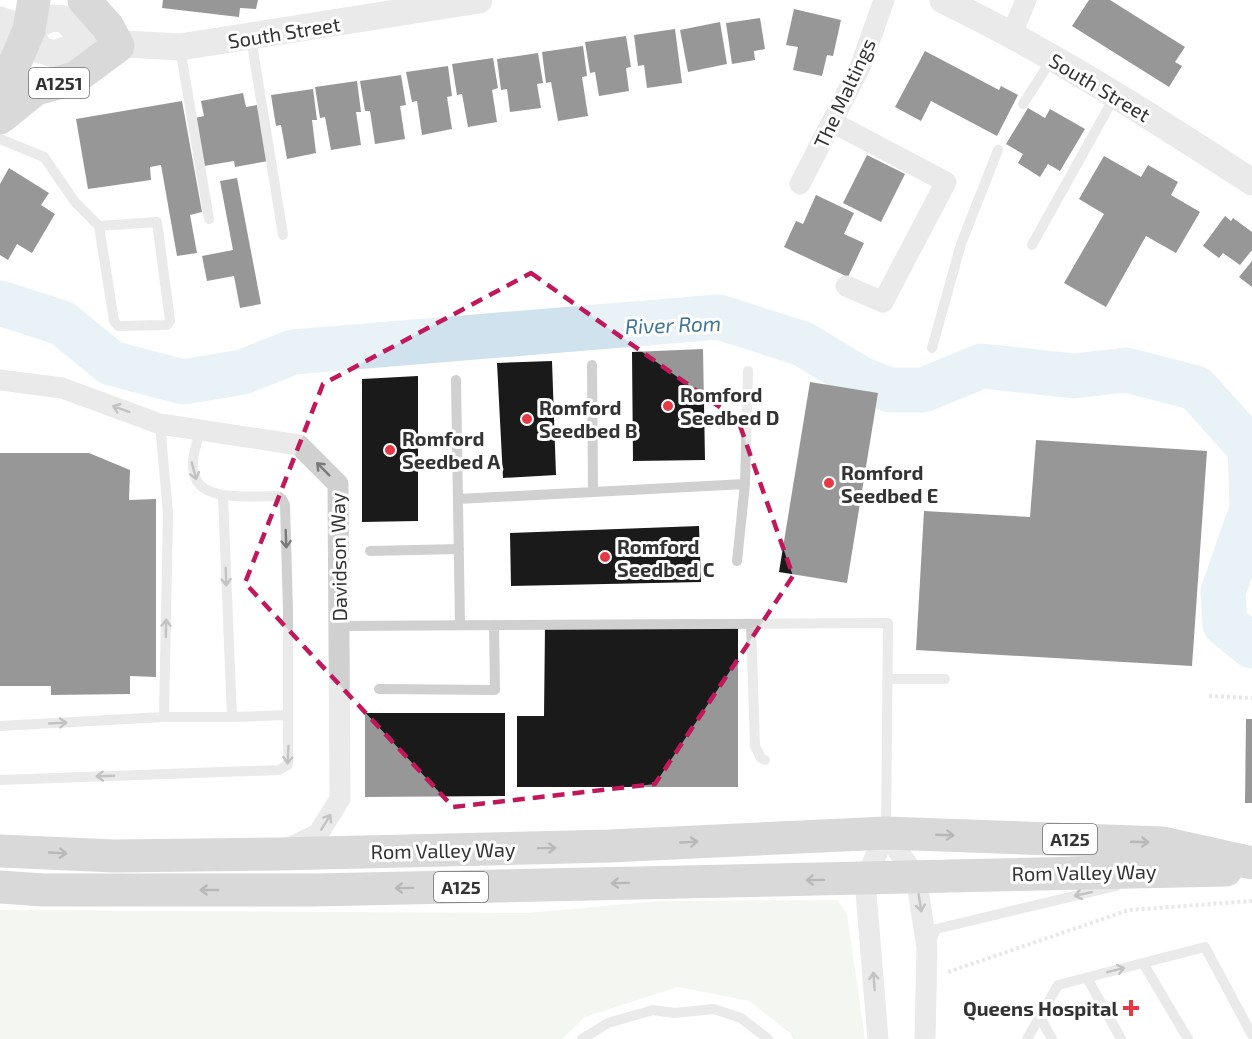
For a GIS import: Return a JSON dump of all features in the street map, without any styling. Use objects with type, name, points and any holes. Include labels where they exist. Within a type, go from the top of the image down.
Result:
[{"type":"main road","points":[[84,0],[108,27],[103,44]]},
{"type":"main road","name":"A1251","points":[[0,98],[21,16]]},
{"type":"main road","name":"A1251","points":[[0,118],[36,89],[75,78],[103,44]]},
{"type":"main road","name":"Rom Valley Way","points":[[0,851],[115,856],[278,854],[610,846],[886,833],[1163,843],[1252,863]]},
{"type":"main road","name":"Rom Valley Way","points":[[0,887],[43,890],[315,890],[865,880],[1180,870],[1252,871]]},
{"type":"street","name":"South Street","points":[[21,16],[40,50],[54,54],[103,44],[180,48],[479,0]]},
{"type":"street","name":"The Maltings","points":[[800,184],[861,65],[884,0]]},
{"type":"street","name":"South Street","points":[[944,0],[1012,33],[1252,182]]},
{"type":"street","points":[[1012,33],[1026,0]]},
{"type":"street","points":[[0,44],[21,16]]},
{"type":"street","points":[[832,122],[946,182],[884,302],[846,286]]},
{"type":"street","name":"Davidson Way","points":[[0,380],[62,388],[160,424],[299,445],[338,484],[339,800],[318,834],[278,854]]},
{"type":"street","points":[[886,833],[916,877],[927,948],[925,1039]]},
{"type":"street","points":[[878,1039],[865,880],[886,833]]},
{"type":"lane","points":[[250,38],[283,236]]},
{"type":"lane","points":[[180,48],[209,219]]},
{"type":"lane","points":[[1023,104],[1053,58]]},
{"type":"lane","points":[[1032,245],[1115,95]]},
{"type":"lane","points":[[0,139],[45,157],[75,202],[99,226],[114,321],[118,326],[167,325],[170,321],[157,222],[99,226]]},
{"type":"lane","points":[[932,348],[961,244],[998,150]]},
{"type":"lane","points":[[592,365],[593,492]]},
{"type":"lane","points":[[737,561],[745,484],[748,371]]},
{"type":"lane","points":[[456,380],[460,626]]},
{"type":"lane","points":[[160,424],[168,513],[164,717]]},
{"type":"lane","points":[[0,780],[279,770],[288,765],[285,505],[278,496],[223,497],[199,484],[192,469],[192,454],[201,431]]},
{"type":"lane","points":[[458,499],[745,484]]},
{"type":"lane","points":[[223,497],[232,717]]},
{"type":"lane","points":[[370,551],[459,549]]},
{"type":"lane","points":[[339,626],[888,623],[886,833]]},
{"type":"lane","points":[[751,624],[755,746],[761,758],[765,760]]},
{"type":"lane","points":[[379,689],[495,690],[494,625]]},
{"type":"lane","points":[[888,679],[945,678]]},
{"type":"lane","points":[[754,702],[766,702]]},
{"type":"lane","points":[[0,726],[164,717],[288,715]]},
{"type":"lane","points":[[927,948],[936,929],[1180,870]]},
{"type":"lane","points":[[1027,1039],[1058,985],[1205,947],[1252,1035]]},
{"type":"lane","points":[[1143,963],[1188,1039]]},
{"type":"lane","points":[[1088,978],[1121,1039]]},
{"type":"lane","points":[[582,1039],[608,1023],[653,1010],[674,1013],[714,1009],[741,1018],[768,1039]]},
{"type":"lane","points":[[1040,1017],[1052,1039]]},
{"type":"path","points":[[1209,696],[1252,698]]},
{"type":"path","points":[[948,983],[948,972],[1129,910],[1252,901]]},
{"type":"highlighted area","points":[[531,273],[738,420],[793,576],[655,784],[453,807],[245,583],[323,384]]},
{"type":"shaded area","points":[[837,900],[847,914],[865,1039],[793,1039],[790,1033],[749,1001],[678,987],[585,1017],[562,1039],[0,1039],[0,910],[528,913],[660,901]]},
{"type":"building","points":[[163,0],[258,0],[256,9],[240,8],[239,17],[162,8]]},
{"type":"building","points":[[1089,0],[1110,0],[1185,47],[1175,62],[1182,66],[1169,87],[1072,26]]},
{"type":"building","points":[[794,9],[841,20],[833,56],[827,55],[822,76],[793,70],[798,47],[786,45]]},
{"type":"building","points":[[760,18],[765,49],[754,51],[755,60],[732,64],[726,23]]},
{"type":"building","points":[[720,22],[727,64],[688,72],[680,30]]},
{"type":"building","points":[[675,29],[682,83],[647,88],[644,65],[638,66],[634,35]]},
{"type":"building","points":[[626,36],[631,67],[626,68],[629,91],[599,96],[595,72],[590,73],[585,42]]},
{"type":"building","points":[[583,46],[587,76],[582,77],[588,116],[558,121],[551,82],[546,83],[542,52]]},
{"type":"building","points":[[925,51],[999,90],[1001,86],[1018,95],[997,136],[931,101],[921,121],[895,107]]},
{"type":"building","points":[[538,53],[543,83],[537,84],[541,108],[510,112],[507,89],[501,90],[497,59]]},
{"type":"building","points":[[493,58],[498,88],[492,90],[497,122],[468,127],[462,94],[457,95],[452,64]]},
{"type":"building","points":[[448,66],[452,96],[447,97],[452,129],[422,135],[417,101],[412,102],[406,72]]},
{"type":"building","points":[[401,75],[406,105],[400,106],[405,139],[375,144],[370,111],[365,111],[360,81]]},
{"type":"building","points":[[357,81],[361,112],[356,112],[361,145],[331,150],[325,117],[320,118],[315,87]]},
{"type":"building","points":[[313,89],[317,120],[312,120],[316,153],[287,159],[281,125],[276,126],[271,95]]},
{"type":"building","points":[[243,93],[246,107],[257,105],[268,161],[235,167],[234,161],[204,166],[195,118],[204,116],[201,101]]},
{"type":"building","points":[[182,101],[202,212],[190,215],[197,253],[177,256],[161,165],[150,167],[151,180],[88,189],[76,119]]},
{"type":"building","points":[[1028,108],[1045,118],[1050,109],[1085,129],[1060,171],[1048,164],[1040,177],[1018,163],[1023,154],[1006,144]]},
{"type":"building","points":[[867,155],[905,174],[881,222],[843,203]]},
{"type":"building","points":[[1104,156],[1141,177],[1148,165],[1178,182],[1171,195],[1200,212],[1176,253],[1146,236],[1106,307],[1064,283],[1104,214],[1079,199]]},
{"type":"building","points":[[9,168],[49,193],[41,205],[55,214],[32,253],[17,244],[8,260],[0,255],[0,184]]},
{"type":"building","points":[[237,178],[261,304],[240,308],[234,276],[207,281],[202,256],[233,250],[220,181]]},
{"type":"building","points":[[816,195],[854,213],[844,234],[864,243],[848,277],[784,247],[796,221],[803,224]]},
{"type":"building","points":[[1225,216],[1231,221],[1233,218],[1252,232],[1252,250],[1240,265],[1223,253],[1219,258],[1203,246]]},
{"type":"building","points":[[1252,261],[1252,287],[1239,277]]},
{"type":"building","name":"Romford Seedbed D","points":[[703,349],[705,460],[633,461],[632,352]]},
{"type":"building","name":"Romford Seedbed B","points":[[552,361],[556,475],[503,478],[497,363]]},
{"type":"building","name":"Romford Seedbed A","points":[[418,376],[418,521],[362,522],[362,379]]},
{"type":"building","name":"Romford Seedbed E","points":[[810,382],[878,393],[847,583],[779,572]]},
{"type":"building","points":[[1036,440],[1207,451],[1192,666],[916,650],[924,511],[1030,517]]},
{"type":"building","points":[[0,453],[89,453],[130,470],[129,500],[156,499],[156,677],[130,676],[130,694],[51,695],[51,686],[0,686]]},
{"type":"building","name":"Romford Seedbed C","points":[[699,526],[701,582],[511,586],[510,533]]},
{"type":"building","points":[[545,627],[738,627],[738,787],[517,787],[517,716],[544,716]]},
{"type":"building","points":[[365,713],[505,713],[505,796],[365,797]]},
{"type":"building","points":[[1246,719],[1252,719],[1252,803],[1245,803]]},
{"type":"waterway","name":"River Rom","points":[[0,303],[62,323],[111,363],[183,382],[243,372],[293,352],[719,317],[803,344],[861,379],[890,390],[923,390],[982,366],[1074,376],[1126,370],[1196,388],[1250,448],[1252,509],[1223,592],[1225,624],[1252,646]]},
{"type":"place","name":"Romford Seedbed D","points":[[668,406]]},
{"type":"place","name":"Romford Seedbed B","points":[[527,419]]},
{"type":"place","name":"Romford Seedbed A","points":[[390,450]]},
{"type":"place","name":"Romford Seedbed E","points":[[829,483]]},
{"type":"place","name":"Romford Seedbed C","points":[[605,557]]},
{"type":"place","name":"Queens Hospital","points":[[1131,1008]]}]
